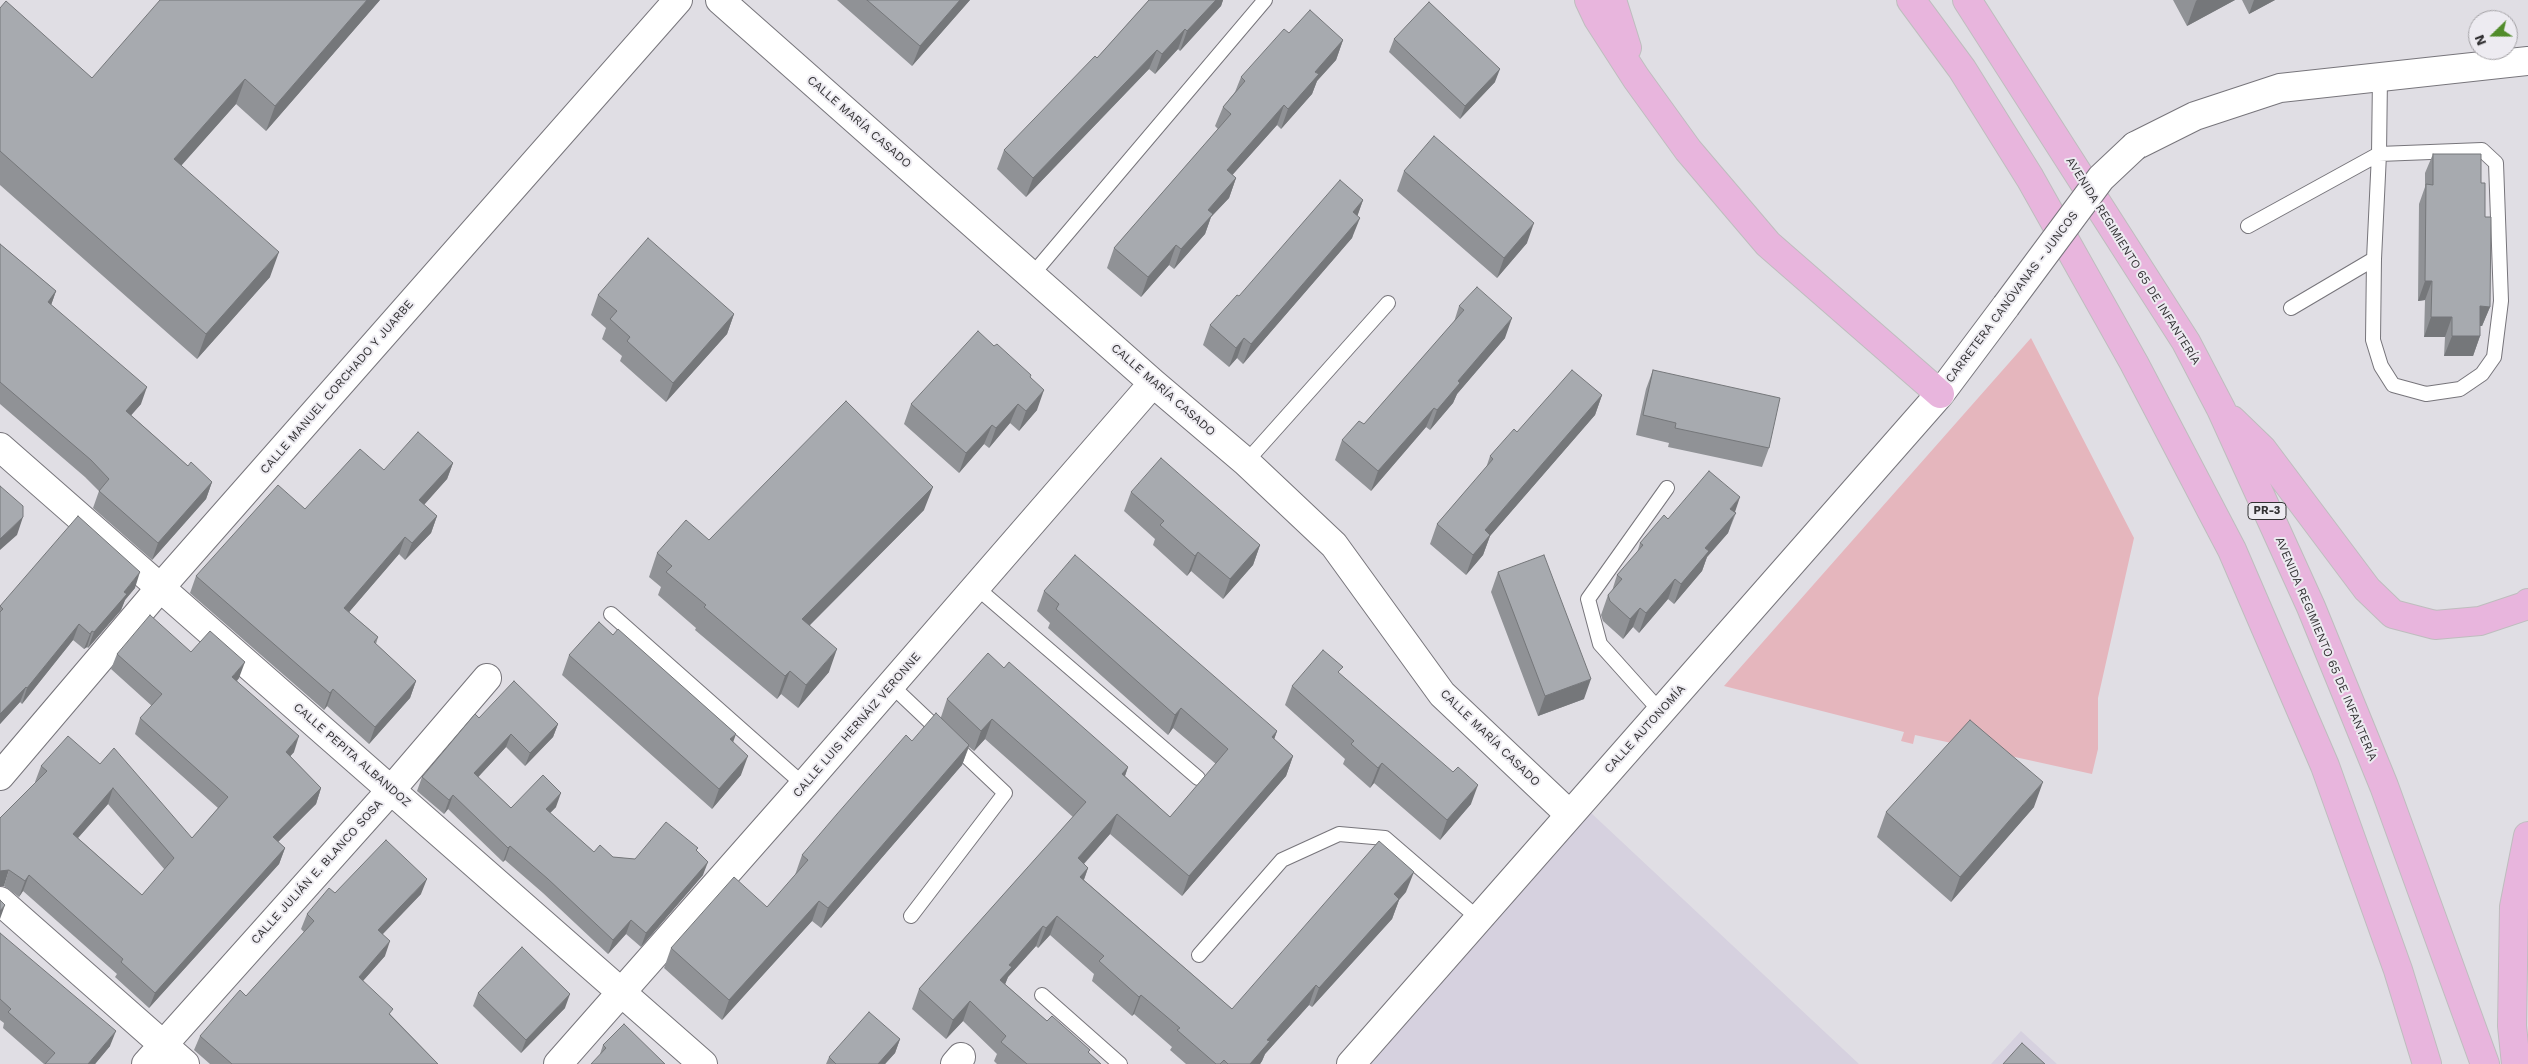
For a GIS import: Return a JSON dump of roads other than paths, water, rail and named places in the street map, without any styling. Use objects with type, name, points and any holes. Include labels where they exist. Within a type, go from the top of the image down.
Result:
[{"type":"main road","points":[[1589,0],[1598,19],[1636,78],[1688,150],[1768,244],[1940,394]]},
{"type":"main road","points":[[1612,0],[1636,78]]},
{"type":"main road","points":[[1911,0],[1962,68],[2030,178],[2134,363],[2232,550],[2325,766],[2398,970],[2427,1064]]},
{"type":"main road","name":"AVENIDA REGIMIENTO 65 DE INFANTERÍA","points":[[1967,0],[2186,342],[2221,409],[2311,607],[2384,786],[2485,1064]]},
{"type":"main road","points":[[2221,409],[2262,449],[2367,589],[2393,614],[2435,626],[2480,621],[2525,606],[2528,603]]},
{"type":"main road","points":[[2516,1064],[2512,1026],[2514,907],[2528,836]]},
{"type":"street","name":"CALLE MANUEL CORCHADO Y JUARBE","points":[[0,776],[160,588],[678,0]]},
{"type":"street","name":"CALLE MARÍA CASADO","points":[[720,0],[1153,383],[1246,462],[1334,545],[1442,694],[1569,814]]},
{"type":"street","name":"CARRETERA CANÓVANAS - JUNCOS","points":[[1940,394],[2101,178],[2135,146],[2194,116],[2280,88],[2528,61]]},
{"type":"street","name":"CALLE LUIS HERNÁIZ VERONNE","points":[[558,1064],[977,588],[1153,383]]},
{"type":"street","name":"CALLE AUTONOMÍA","points":[[1351,1064],[1940,394]]},
{"type":"street","name":"CALLE PEPITA ALBANDOZ","points":[[0,447],[703,1064]]},
{"type":"street","name":"CALLE JULIÁN E. BLANCO SOSA","points":[[155,1054],[391,790],[487,678]]},
{"type":"street","points":[[0,901],[155,1054],[185,1064]]},
{"type":"lane","points":[[1032,275],[1265,0]]},
{"type":"lane","points":[[2248,226],[2379,154],[2482,150],[2496,163],[2500,301],[2494,357],[2482,374],[2460,389],[2426,394],[2393,385],[2381,366],[2373,340],[2374,259],[2379,154],[2380,77]]},
{"type":"lane","points":[[2290,308],[2374,259]]},
{"type":"lane","points":[[1246,462],[1388,303]]},
{"type":"lane","points":[[1661,712],[1600,644],[1588,599],[1667,488]]},
{"type":"lane","points":[[977,588],[1198,778]]},
{"type":"lane","points":[[611,614],[804,785]]},
{"type":"lane","points":[[891,684],[1005,793],[910,916]]},
{"type":"lane","points":[[1200,955],[1282,860],[1339,834],[1385,838],[1479,919]]},
{"type":"lane","points":[[1042,995],[1120,1064]]}]
